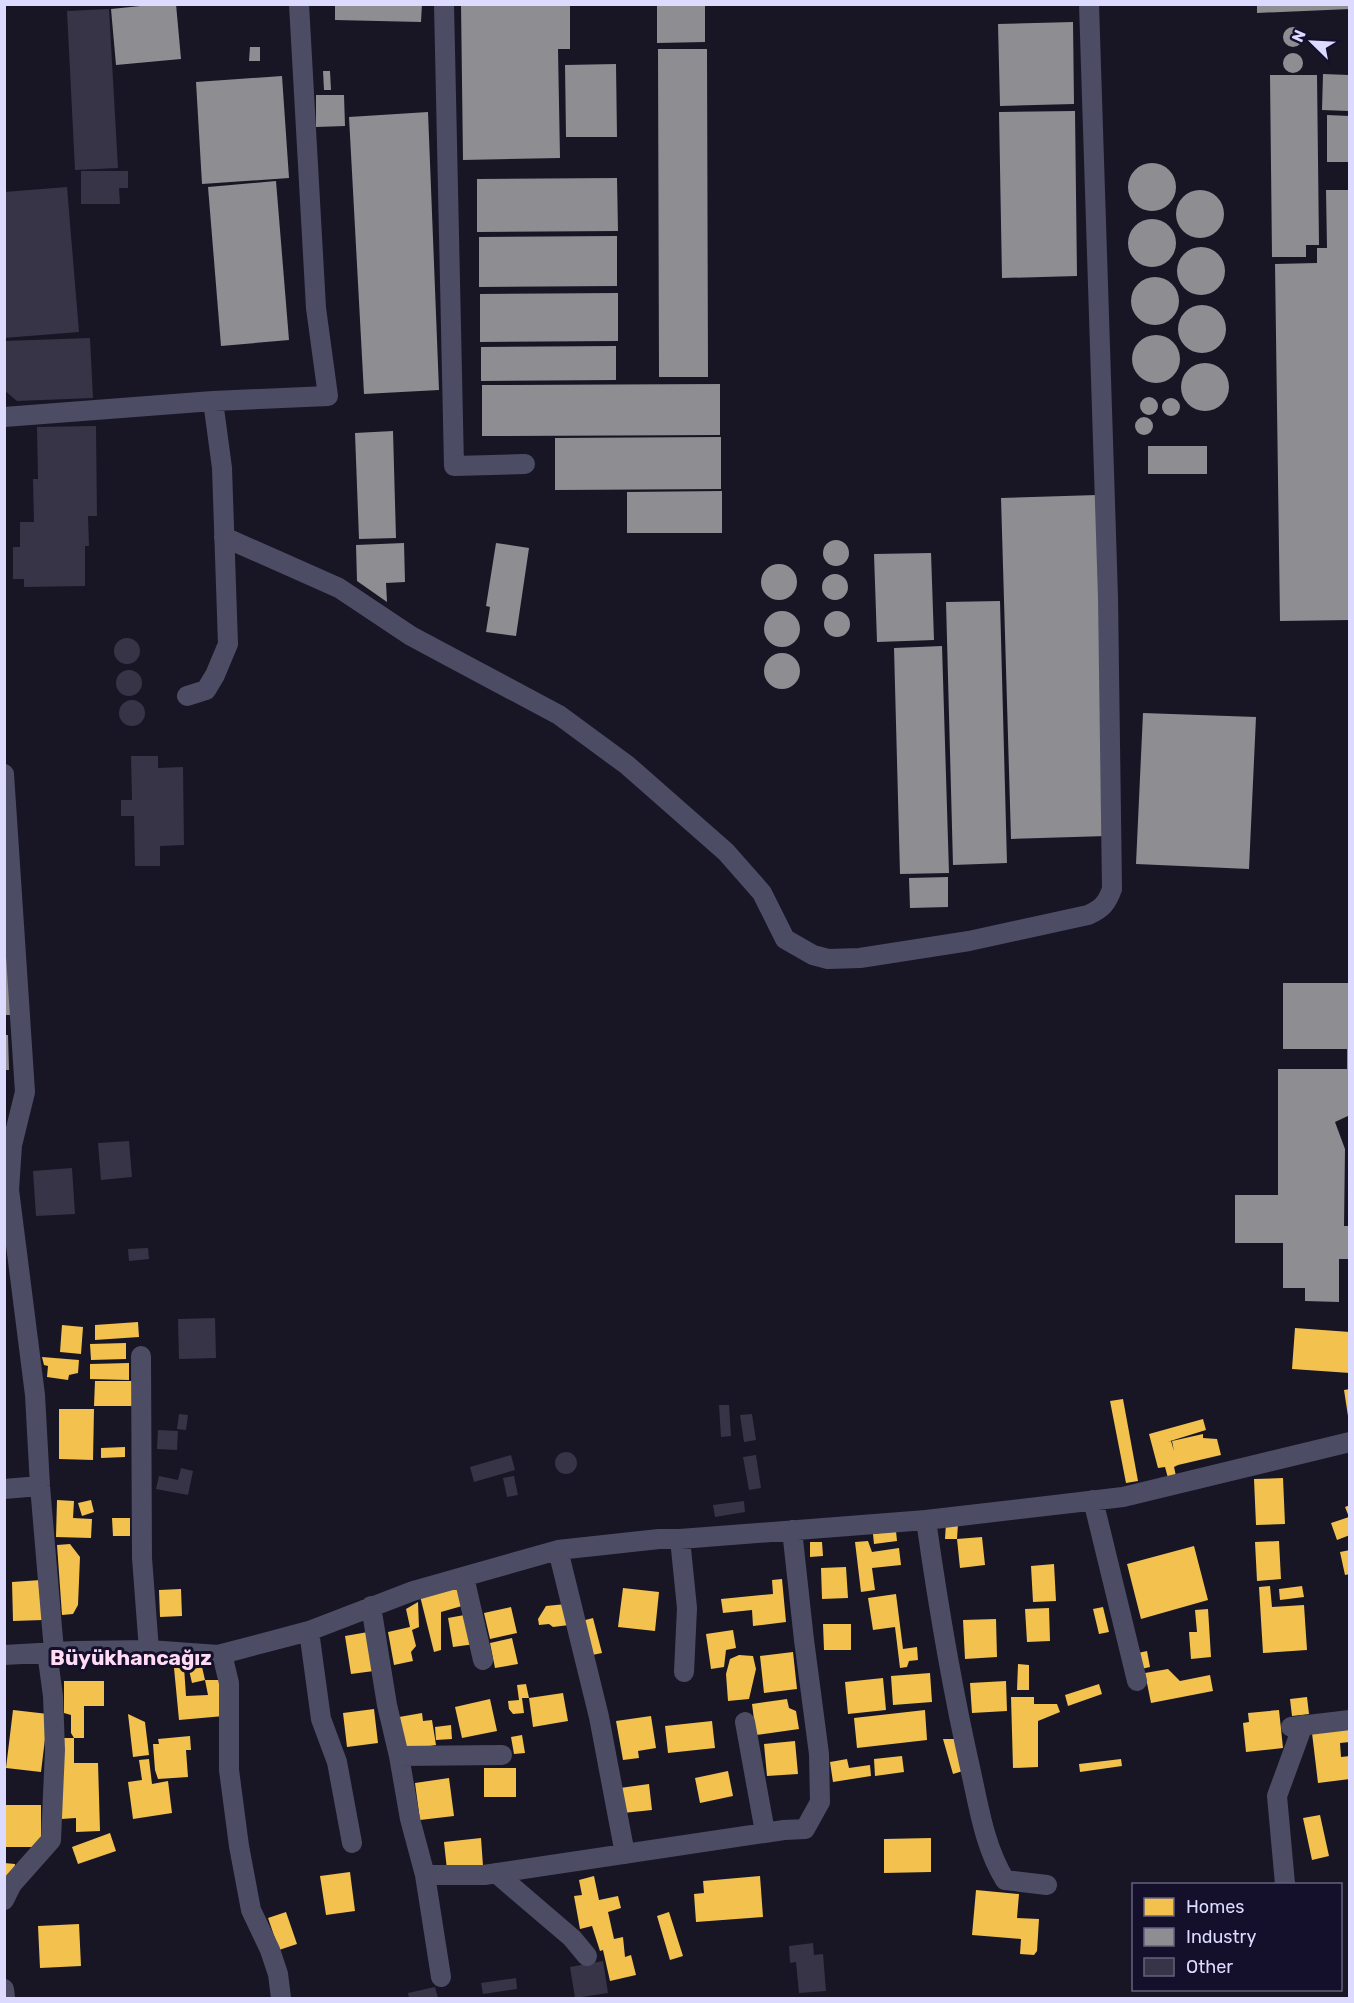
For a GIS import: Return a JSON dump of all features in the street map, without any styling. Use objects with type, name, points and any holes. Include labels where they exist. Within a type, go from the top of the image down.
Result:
[{"type":"street","points":[[4,417],[213,401],[328,396],[316,308],[299,4]]},
{"type":"street","points":[[444,4],[454,466],[525,464]]},
{"type":"street","points":[[224,537],[339,588],[411,636],[559,715],[627,765],[726,852],[762,893],[785,939],[813,955],[828,959],[860,958],[969,941],[1088,915],[1100,910],[1107,902],[1112,889],[1109,667],[1089,4]]},
{"type":"street","points":[[187,696],[206,690],[228,644],[222,468],[213,401]]},
{"type":"street","points":[[4,774],[25,1092],[12,1145],[9,1190],[35,1395],[55,1750],[51,1840],[12,1884],[4,1900]]},
{"type":"street","points":[[141,1356],[142,1558],[149,1650]]},
{"type":"street","points":[[4,1655],[149,1650],[222,1654],[309,1631],[371,1606],[464,1576],[558,1550],[659,1539],[926,1520],[1123,1497],[1350,1442]]},
{"type":"street","points":[[4,1489],[40,1486]]},
{"type":"street","points":[[1093,1500],[1137,1681]]},
{"type":"street","points":[[926,1520],[940,1622],[964,1743],[994,1863],[1005,1880],[1047,1885]]},
{"type":"street","points":[[425,1875],[496,1873],[765,1832],[805,1829],[820,1802],[819,1754],[792,1530]]},
{"type":"street","points":[[680,1539],[687,1608],[684,1672]]},
{"type":"street","points":[[558,1550],[598,1718],[625,1854]]},
{"type":"street","points":[[464,1576],[483,1660]]},
{"type":"street","points":[[371,1606],[387,1705],[410,1819],[425,1875],[441,1977]]},
{"type":"street","points":[[309,1631],[321,1719],[337,1762],[352,1843]]},
{"type":"street","points":[[222,1654],[229,1683],[228,1770],[239,1846],[251,1910],[278,1974],[280,1998]]},
{"type":"street","points":[[1285,1883],[1277,1796],[1296,1726],[1350,1720]]},
{"type":"street","points":[[745,1722],[765,1832]]},
{"type":"street","points":[[399,1756],[502,1755]]},
{"type":"street","points":[[496,1873],[572,1938],[587,1956]]},
{"type":"street","points":[[4,1989],[5,1998]]},
{"type":"building: Homes","points":[[138,1322],[139,1337],[95,1340],[95,1325]]},
{"type":"building: Homes","points":[[62,1325],[83,1327],[81,1354],[60,1352]]},
{"type":"building: Homes","points":[[1295,1328],[1350,1332],[1350,1373],[1292,1369]]},
{"type":"building: Homes","points":[[126,1343],[126,1359],[91,1360],[90,1344]]},
{"type":"building: Homes","points":[[42,1357],[79,1360],[78,1373],[69,1375],[68,1380],[47,1377],[48,1366],[44,1365]]},
{"type":"building: Homes","points":[[129,1363],[129,1380],[90,1379],[90,1364]]},
{"type":"building: Homes","points":[[95,1381],[133,1381],[133,1406],[94,1406]]},
{"type":"building: Homes","points":[[1350,1389],[1350,1416],[1348,1416],[1344,1390]]},
{"type":"building: Homes","points":[[1123,1399],[1138,1481],[1126,1483],[1110,1401]]},
{"type":"building: Homes","points":[[59,1409],[94,1409],[93,1460],[59,1459]]},
{"type":"building: Homes","points":[[1203,1419],[1206,1430],[1167,1442],[1171,1441],[1174,1451],[1172,1441],[1203,1434],[1203,1438],[1217,1439],[1221,1455],[1178,1465],[1174,1467],[1176,1476],[1168,1478],[1165,1467],[1158,1468],[1149,1434]]},
{"type":"building: Homes","points":[[125,1447],[125,1457],[101,1458],[101,1448]]},
{"type":"building: Homes","points":[[1283,1478],[1285,1524],[1256,1525],[1254,1479]]},
{"type":"building: Homes","points":[[57,1500],[74,1501],[73,1518],[92,1519],[91,1538],[56,1537]]},
{"type":"building: Homes","points":[[91,1500],[94,1512],[82,1516],[78,1503]]},
{"type":"building: Homes","points":[[1350,1505],[1350,1535],[1337,1540],[1331,1523],[1349,1517],[1345,1507]]},
{"type":"building: Homes","points":[[112,1518],[130,1518],[130,1536],[113,1536]]},
{"type":"building: Homes","points":[[946,1523],[958,1524],[957,1539],[945,1539]]},
{"type":"building: Homes","points":[[896,1531],[897,1541],[874,1544],[873,1534]]},
{"type":"building: Homes","points":[[982,1537],[985,1565],[960,1568],[957,1539]]},
{"type":"building: Homes","points":[[868,1541],[872,1552],[899,1548],[901,1565],[872,1568],[875,1590],[861,1592],[855,1542]]},
{"type":"building: Homes","points":[[1279,1541],[1281,1579],[1257,1581],[1255,1542]]},
{"type":"building: Homes","points":[[810,1542],[822,1542],[823,1556],[810,1557]]},
{"type":"building: Homes","points":[[70,1544],[80,1557],[78,1605],[73,1614],[62,1615],[57,1545]]},
{"type":"building: Homes","points":[[1194,1546],[1208,1600],[1141,1619],[1127,1564]]},
{"type":"building: Homes","points":[[1350,1550],[1350,1574],[1345,1575],[1340,1552]]},
{"type":"building: Homes","points":[[1054,1564],[1056,1601],[1033,1602],[1031,1566]]},
{"type":"building: Homes","points":[[846,1567],[848,1598],[822,1599],[821,1568]]},
{"type":"building: Homes","points":[[782,1579],[786,1622],[753,1626],[752,1610],[723,1613],[721,1599],[773,1594],[772,1580]]},
{"type":"building: Homes","points":[[41,1580],[43,1620],[13,1621],[12,1582]]},
{"type":"building: Homes","points":[[1270,1586],[1272,1607],[1304,1605],[1307,1650],[1263,1653],[1259,1587]]},
{"type":"building: Homes","points":[[1302,1586],[1304,1597],[1280,1600],[1279,1589]]},
{"type":"building: Homes","points":[[458,1587],[462,1606],[441,1612],[441,1650],[434,1652],[420,1596]]},
{"type":"building: Homes","points":[[623,1588],[659,1592],[655,1631],[618,1627]]},
{"type":"building: Homes","points":[[181,1589],[182,1616],[160,1617],[159,1590]]},
{"type":"building: Homes","points":[[896,1594],[903,1649],[917,1647],[918,1660],[909,1661],[907,1667],[900,1668],[895,1627],[873,1630],[868,1598]]},
{"type":"building: Homes","points":[[418,1602],[419,1627],[412,1630],[416,1646],[411,1652],[413,1661],[394,1665],[388,1632],[410,1627],[406,1609]]},
{"type":"building: Homes","points":[[566,1604],[569,1625],[553,1627],[549,1624],[539,1625],[538,1619],[546,1606]]},
{"type":"building: Homes","points":[[511,1607],[517,1633],[490,1639],[484,1613]]},
{"type":"building: Homes","points":[[1103,1607],[1109,1632],[1099,1634],[1093,1609]]},
{"type":"building: Homes","points":[[1049,1608],[1050,1641],[1027,1642],[1025,1609]]},
{"type":"building: Homes","points":[[1208,1609],[1211,1657],[1191,1659],[1189,1632],[1197,1632],[1195,1610]]},
{"type":"building: Homes","points":[[470,1614],[475,1644],[453,1647],[448,1618]]},
{"type":"building: Homes","points":[[593,1618],[602,1653],[587,1656],[578,1622]]},
{"type":"building: Homes","points":[[996,1619],[997,1657],[965,1659],[963,1620]]},
{"type":"building: Homes","points":[[823,1624],[851,1624],[851,1650],[824,1650]]},
{"type":"building: Homes","points":[[733,1630],[736,1648],[726,1650],[724,1667],[711,1669],[706,1634]]},
{"type":"building: Homes","points":[[368,1632],[374,1671],[351,1674],[345,1636]]},
{"type":"building: Homes","points":[[512,1638],[518,1664],[495,1668],[490,1643]]},
{"type":"building: Homes","points":[[1147,1651],[1150,1667],[1141,1669],[1138,1653]]},
{"type":"building: Homes","points":[[793,1652],[797,1689],[764,1693],[760,1656]]},
{"type":"building: Homes","points":[[739,1655],[753,1656],[756,1669],[749,1699],[728,1701],[726,1674],[730,1659]]},
{"type":"building: Homes","points":[[1018,1664],[1029,1665],[1029,1690],[1017,1690]]},
{"type":"building: Homes","points":[[184,1667],[186,1696],[208,1695],[205,1680],[221,1680],[224,1716],[179,1720],[174,1668]]},
{"type":"building: Homes","points":[[202,1667],[205,1680],[192,1683],[189,1670]]},
{"type":"building: Homes","points":[[1168,1669],[1180,1681],[1210,1675],[1213,1691],[1151,1703],[1145,1673]]},
{"type":"building: Homes","points":[[930,1673],[932,1702],[893,1705],[891,1676]]},
{"type":"building: Homes","points":[[883,1678],[886,1710],[848,1714],[845,1682]]},
{"type":"building: Homes","points":[[64,1681],[104,1681],[104,1706],[84,1706],[84,1738],[74,1738],[71,1733],[71,1715],[64,1713]]},
{"type":"building: Homes","points":[[1006,1681],[1007,1711],[972,1713],[970,1683]]},
{"type":"building: Homes","points":[[526,1684],[529,1698],[522,1698],[524,1713],[513,1714],[509,1709],[508,1701],[519,1700],[517,1685]]},
{"type":"building: Homes","points":[[1099,1684],[1102,1694],[1068,1706],[1065,1695]]},
{"type":"building: Homes","points":[[563,1693],[568,1721],[533,1727],[529,1698]]},
{"type":"building: Homes","points":[[1011,1697],[1034,1697],[1034,1704],[1057,1704],[1060,1712],[1038,1721],[1038,1767],[1013,1768]]},
{"type":"building: Homes","points":[[1307,1697],[1309,1714],[1292,1716],[1290,1699]]},
{"type":"building: Homes","points":[[490,1699],[497,1731],[462,1738],[455,1707]]},
{"type":"building: Homes","points":[[787,1699],[789,1708],[796,1711],[799,1729],[756,1735],[752,1704]]},
{"type":"building: Homes","points":[[374,1709],[378,1743],[347,1747],[343,1713]]},
{"type":"building: Homes","points":[[13,1710],[48,1714],[41,1772],[6,1768]]},
{"type":"building: Homes","points":[[925,1710],[927,1740],[857,1748],[854,1718]]},
{"type":"building: Homes","points":[[1279,1710],[1283,1748],[1246,1752],[1243,1723],[1249,1722],[1248,1713]]},
{"type":"building: Homes","points":[[422,1713],[423,1721],[432,1720],[436,1745],[405,1750],[399,1717]]},
{"type":"building: Homes","points":[[128,1714],[145,1722],[149,1755],[133,1757]]},
{"type":"building: Homes","points":[[651,1716],[656,1748],[638,1751],[639,1758],[623,1760],[616,1721]]},
{"type":"building: Homes","points":[[712,1721],[715,1748],[668,1753],[665,1726]]},
{"type":"building: Homes","points":[[451,1725],[452,1739],[436,1740],[435,1727]]},
{"type":"building: Homes","points":[[1350,1729],[1350,1742],[1340,1743],[1341,1757],[1350,1756],[1350,1779],[1318,1783],[1312,1733]]},
{"type":"building: Homes","points":[[522,1735],[525,1753],[514,1754],[511,1737]]},
{"type":"building: Homes","points":[[190,1736],[191,1750],[186,1750],[188,1777],[158,1779],[153,1744],[159,1744],[158,1739]]},
{"type":"building: Homes","points":[[61,1738],[74,1738],[74,1763],[98,1763],[100,1831],[76,1832],[76,1818],[61,1819]]},
{"type":"building: Homes","points":[[943,1739],[954,1739],[963,1771],[953,1774]]},
{"type":"building: Homes","points":[[795,1741],[798,1774],[767,1776],[764,1744]]},
{"type":"building: Homes","points":[[902,1756],[904,1772],[875,1776],[874,1759]]},
{"type":"building: Homes","points":[[149,1759],[152,1784],[168,1781],[172,1813],[133,1819],[128,1782],[142,1780],[139,1760]]},
{"type":"building: Homes","points":[[847,1759],[849,1768],[870,1765],[871,1776],[833,1782],[830,1762]]},
{"type":"building: Homes","points":[[1121,1759],[1122,1766],[1080,1772],[1079,1764]]},
{"type":"building: Homes","points":[[484,1768],[516,1768],[516,1797],[484,1797]]},
{"type":"building: Homes","points":[[728,1771],[733,1796],[700,1803],[695,1778]]},
{"type":"building: Homes","points":[[449,1778],[454,1816],[420,1820],[415,1783]]},
{"type":"building: Homes","points":[[649,1784],[652,1810],[623,1813],[620,1788]]},
{"type":"building: Homes","points":[[4,1805],[41,1805],[41,1847],[4,1847]]},
{"type":"building: Homes","points":[[1320,1815],[1329,1856],[1312,1860],[1303,1818]]},
{"type":"building: Homes","points":[[110,1833],[116,1851],[78,1864],[72,1847]]},
{"type":"building: Homes","points":[[481,1838],[483,1866],[447,1870],[444,1842]]},
{"type":"building: Homes","points":[[931,1838],[931,1872],[884,1873],[884,1839]]},
{"type":"building: Homes","points":[[4,1863],[15,1864],[14,1879],[4,1879]]},
{"type":"building: Homes","points":[[350,1872],[355,1911],[326,1915],[320,1876]]},
{"type":"building: Homes","points":[[594,1876],[599,1900],[618,1896],[621,1908],[608,1912],[614,1939],[623,1937],[625,1957],[631,1955],[636,1975],[610,1981],[603,1950],[600,1951],[592,1926],[580,1929],[574,1896],[582,1895],[579,1880]]},
{"type":"building: Homes","points":[[760,1876],[763,1917],[696,1922],[694,1894],[704,1893],[703,1881]]},
{"type":"building: Homes","points":[[976,1890],[1019,1894],[1017,1918],[1039,1919],[1037,1951],[1034,1955],[1020,1954],[1021,1939],[972,1935]]},
{"type":"building: Homes","points":[[286,1912],[297,1944],[279,1950],[268,1918]]},
{"type":"building: Homes","points":[[669,1912],[683,1956],[670,1960],[657,1916]]},
{"type":"building: Homes","points":[[79,1924],[81,1966],[40,1968],[38,1926]]},
{"type":"building: Industry","points":[[176,4],[181,59],[116,65],[111,9]]},
{"type":"building: Industry","points":[[335,4],[422,4],[421,22],[335,20]]},
{"type":"building: Industry","points":[[461,4],[570,4],[570,49],[558,49],[560,158],[463,160]]},
{"type":"building: Industry","points":[[657,4],[705,4],[705,42],[657,43]]},
{"type":"building: Industry","points":[[1257,4],[1350,4],[1350,9],[1257,13]]},
{"type":"building: Industry","points":[[1073,22],[1074,104],[1000,106],[998,24]]},
{"type":"building: Industry","points":[[1293,27],[1300,30],[1303,37],[1300,44],[1293,47],[1286,44],[1283,37],[1286,30]]},
{"type":"building: Industry","points":[[250,47],[260,47],[260,61],[249,61]]},
{"type":"building: Industry","points":[[658,49],[707,49],[708,377],[659,377]]},
{"type":"building: Industry","points":[[1293,53],[1300,56],[1303,63],[1300,70],[1293,73],[1286,70],[1283,63],[1286,56]]},
{"type":"building: Industry","points":[[616,64],[617,137],[566,137],[565,65]]},
{"type":"building: Industry","points":[[323,71],[330,71],[331,90],[324,90]]},
{"type":"building: Industry","points":[[1323,74],[1349,75],[1349,111],[1322,110]]},
{"type":"building: Industry","points":[[1270,75],[1317,75],[1319,245],[1306,245],[1306,257],[1272,257]]},
{"type":"building: Industry","points":[[282,76],[289,178],[202,184],[196,82]]},
{"type":"building: Industry","points":[[316,95],[344,95],[345,126],[316,127]]},
{"type":"building: Industry","points":[[1075,111],[1077,276],[1002,278],[999,112]]},
{"type":"building: Industry","points":[[428,112],[439,390],[364,394],[349,117]]},
{"type":"building: Industry","points":[[1327,115],[1350,116],[1350,162],[1327,162]]},
{"type":"building: Industry","points":[[1152,163],[1169,170],[1176,187],[1169,204],[1152,211],[1135,204],[1128,187],[1135,170]]},
{"type":"building: Industry","points":[[617,178],[618,231],[477,232],[477,179]]},
{"type":"building: Industry","points":[[276,181],[289,340],[221,346],[208,187]]},
{"type":"building: Industry","points":[[1200,190],[1217,197],[1224,214],[1217,231],[1200,238],[1183,231],[1176,214],[1183,197]]},
{"type":"building: Industry","points":[[1326,190],[1350,190],[1350,620],[1280,621],[1275,264],[1317,263],[1317,248],[1327,248]]},
{"type":"building: Industry","points":[[1152,219],[1169,226],[1176,243],[1169,260],[1152,267],[1135,260],[1128,243],[1135,226]]},
{"type":"building: Industry","points":[[617,236],[617,286],[479,287],[479,237]]},
{"type":"building: Industry","points":[[1201,247],[1218,254],[1225,271],[1218,288],[1201,295],[1184,288],[1177,271],[1184,254]]},
{"type":"building: Industry","points":[[1155,277],[1172,284],[1179,301],[1172,318],[1155,325],[1138,318],[1131,301],[1138,284]]},
{"type":"building: Industry","points":[[618,293],[618,341],[480,342],[480,294]]},
{"type":"building: Industry","points":[[1202,305],[1219,312],[1226,329],[1219,346],[1202,353],[1185,346],[1178,329],[1185,312]]},
{"type":"building: Industry","points":[[1156,335],[1173,342],[1180,359],[1173,376],[1156,383],[1139,376],[1132,359],[1139,342]]},
{"type":"building: Industry","points":[[616,346],[616,380],[481,381],[481,347]]},
{"type":"building: Industry","points":[[1205,363],[1222,370],[1229,387],[1222,404],[1205,411],[1188,404],[1181,387],[1188,370]]},
{"type":"building: Industry","points":[[720,384],[720,435],[482,436],[482,385]]},
{"type":"building: Industry","points":[[1149,397],[1155,400],[1158,406],[1155,412],[1149,415],[1143,412],[1140,406],[1143,400]]},
{"type":"building: Industry","points":[[1171,398],[1177,401],[1180,407],[1177,413],[1171,416],[1165,413],[1162,407],[1165,401]]},
{"type":"building: Industry","points":[[1144,417],[1150,420],[1153,426],[1150,432],[1144,435],[1138,432],[1135,426],[1138,420]]},
{"type":"building: Industry","points":[[393,431],[396,538],[359,539],[355,433]]},
{"type":"building: Industry","points":[[721,437],[721,489],[555,490],[555,438]]},
{"type":"building: Industry","points":[[1148,446],[1207,446],[1207,474],[1148,474]]},
{"type":"building: Industry","points":[[722,491],[722,533],[627,533],[627,492]]},
{"type":"building: Industry","points":[[1097,495],[1107,836],[1011,839],[1001,498]]},
{"type":"building: Industry","points":[[836,540],[845,544],[849,553],[845,562],[836,566],[827,562],[823,553],[827,544]]},
{"type":"building: Industry","points":[[404,543],[405,582],[386,583],[387,602],[357,581],[356,545]]},
{"type":"building: Industry","points":[[496,543],[529,548],[516,636],[486,632],[490,607],[486,606]]},
{"type":"building: Industry","points":[[931,553],[934,640],[877,642],[874,554]]},
{"type":"building: Industry","points":[[779,564],[792,569],[797,582],[792,595],[779,600],[766,595],[761,582],[766,569]]},
{"type":"building: Industry","points":[[835,574],[844,578],[848,587],[844,596],[835,600],[826,596],[822,587],[826,578]]},
{"type":"building: Industry","points":[[1000,601],[1007,863],[953,865],[946,602]]},
{"type":"building: Industry","points":[[782,611],[795,616],[800,629],[795,642],[782,647],[769,642],[764,629],[769,616]]},
{"type":"building: Industry","points":[[837,611],[846,615],[850,624],[846,633],[837,637],[828,633],[824,624],[828,615]]},
{"type":"building: Industry","points":[[942,646],[949,873],[900,874],[894,648]]},
{"type":"building: Industry","points":[[782,653],[795,658],[800,671],[795,684],[782,689],[769,684],[764,671],[769,658]]},
{"type":"building: Industry","points":[[1143,713],[1256,717],[1249,869],[1136,864]]},
{"type":"building: Industry","points":[[948,877],[948,907],[910,908],[909,878]]},
{"type":"building: Industry","points":[[4,929],[13,1015],[4,1015]]},
{"type":"building: Industry","points":[[1283,983],[1350,983],[1350,1115],[1335,1122],[1345,1149],[1344,1226],[1350,1226],[1350,1259],[1339,1259],[1339,1302],[1305,1301],[1305,1288],[1283,1288],[1283,1243],[1235,1243],[1235,1195],[1278,1195],[1278,1069],[1347,1069],[1347,1049],[1283,1049]]},
{"type":"building: Industry","points":[[4,1035],[8,1035],[9,1070],[4,1070]]},
{"type":"building: Other","points":[[109,9],[118,168],[75,170],[67,11]]},
{"type":"building: Other","points":[[81,171],[128,171],[128,188],[119,188],[120,204],[81,204]]},
{"type":"building: Other","points":[[67,187],[79,332],[4,338],[4,192]]},
{"type":"building: Other","points":[[90,338],[93,398],[17,401],[4,390],[4,341]]},
{"type":"building: Other","points":[[96,426],[97,516],[88,516],[89,546],[85,546],[85,586],[24,587],[24,579],[13,579],[13,547],[20,547],[20,522],[34,522],[33,479],[38,479],[37,427]]},
{"type":"building: Other","points":[[127,638],[136,642],[140,651],[136,660],[127,664],[118,660],[114,651],[118,642]]},
{"type":"building: Other","points":[[129,670],[138,674],[142,683],[138,692],[129,696],[120,692],[116,683],[120,674]]},
{"type":"building: Other","points":[[132,700],[141,704],[145,713],[141,722],[132,726],[123,722],[119,713],[123,704]]},
{"type":"building: Other","points":[[131,756],[158,756],[158,768],[183,767],[184,845],[160,846],[160,866],[135,866],[134,816],[121,816],[121,800],[132,800]]},
{"type":"building: Other","points":[[129,1141],[132,1177],[101,1180],[98,1143]]},
{"type":"building: Other","points":[[72,1168],[75,1214],[36,1216],[33,1171]]},
{"type":"building: Other","points":[[148,1248],[149,1259],[129,1261],[128,1249]]},
{"type":"building: Other","points":[[215,1318],[216,1358],[179,1359],[178,1319]]},
{"type":"building: Other","points":[[719,1405],[729,1405],[731,1436],[721,1437]]},
{"type":"building: Other","points":[[179,1414],[188,1415],[186,1430],[177,1429]]},
{"type":"building: Other","points":[[752,1414],[756,1440],[744,1442],[740,1415]]},
{"type":"building: Other","points":[[158,1430],[178,1431],[177,1450],[157,1449]]},
{"type":"building: Other","points":[[566,1452],[574,1455],[577,1463],[574,1471],[566,1474],[558,1471],[555,1463],[558,1455]]},
{"type":"building: Other","points":[[511,1455],[515,1470],[474,1482],[470,1467]]},
{"type":"building: Other","points":[[756,1455],[761,1488],[749,1490],[743,1457]]},
{"type":"building: Other","points":[[181,1468],[193,1471],[188,1495],[156,1489],[159,1476],[178,1480]]},
{"type":"building: Other","points":[[514,1476],[518,1495],[507,1497],[503,1478]]},
{"type":"building: Other","points":[[744,1501],[745,1512],[715,1517],[713,1505]]},
{"type":"building: Other","points":[[813,1943],[814,1955],[823,1954],[826,1991],[799,1993],[796,1962],[790,1963],[789,1946]]},
{"type":"building: Other","points":[[603,1961],[608,1993],[575,1998],[570,1967]]},
{"type":"building: Other","points":[[516,1978],[517,1989],[483,1994],[481,1983]]},
{"type":"building: Other","points":[[435,1987],[438,1998],[409,1998],[408,1993]]},
{"type":"district","name":"Büyükhancağız","points":[[131,1658]]}]
